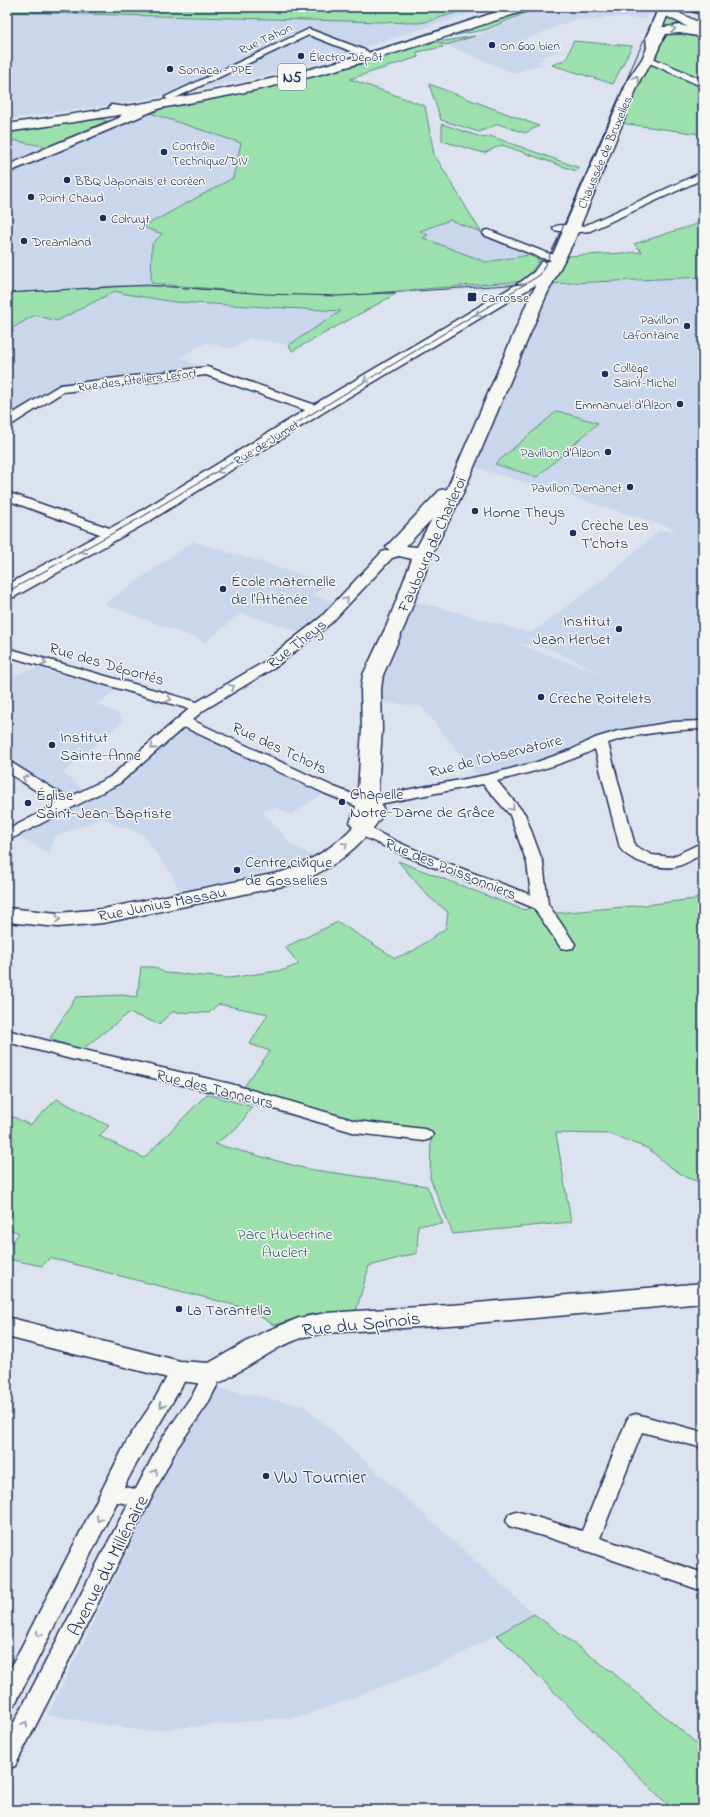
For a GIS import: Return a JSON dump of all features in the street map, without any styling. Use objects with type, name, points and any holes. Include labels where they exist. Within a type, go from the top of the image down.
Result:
[{"type":"main road","name":"N5","points":[[7,128],[115,113],[166,100],[306,74],[507,7]]},
{"type":"main road","name":"N5","points":[[360,56],[431,39],[524,7]]},
{"type":"main road","points":[[640,39],[657,7],[703,30]]},
{"type":"main road","name":"Chaussée de Bruxelles","points":[[528,291],[554,258],[553,240],[564,225],[635,78],[651,53],[652,38],[662,14],[657,7]]},
{"type":"main road","points":[[694,7],[703,11]]},
{"type":"main road","name":"N5","points":[[431,39],[427,36],[447,30],[448,27]]},
{"type":"main road","points":[[651,53],[661,31],[680,29],[703,33]]},
{"type":"main road","name":"Chaussée de Bruxelles","points":[[570,200],[628,65]]},
{"type":"main road","name":"N5","points":[[7,123],[115,113]]},
{"type":"main road","name":"Chaussée de Bruxelles","points":[[528,291],[554,258]]},
{"type":"main road","name":"Faubourg de Charleroi","points":[[367,803],[372,730],[371,689],[374,675],[396,625],[414,554],[432,536],[454,493],[519,332],[528,291]]},
{"type":"main road","name":"Rue de Jumet","points":[[7,593],[113,534],[317,410],[528,291]]},
{"type":"main road","points":[[414,554],[395,547],[447,492],[519,332]]},
{"type":"main road","points":[[411,530],[427,531],[432,536]]},
{"type":"main road","name":"Rue Junius Massau","points":[[7,915],[58,920],[82,919],[141,909],[288,878],[307,871],[353,840],[374,814],[367,803]]},
{"type":"main road","name":"Rue du Spinois","points":[[213,1374],[254,1348],[299,1328],[326,1324],[703,1293]]},
{"type":"main road","points":[[7,1327],[180,1371],[213,1374]]},
{"type":"street","name":"Rue Tahon","points":[[166,100],[309,32],[360,56]]},
{"type":"street","points":[[651,53],[703,84]]},
{"type":"street","points":[[7,170],[115,113]]},
{"type":"street","points":[[564,225],[586,229],[703,175]]},
{"type":"street","points":[[488,233],[554,258]]},
{"type":"street","name":"Rue des Ateliers Lefort","points":[[7,422],[60,389],[207,370],[317,410]]},
{"type":"street","points":[[7,496],[113,534]]},
{"type":"street","name":"Rue Theys","points":[[7,836],[115,780],[199,707],[269,664],[326,620],[387,556],[414,554]]},
{"type":"street","name":"Rue des Déportés","points":[[7,652],[199,707]]},
{"type":"street","name":"Rue des Tchots","points":[[182,721],[329,790],[367,803]]},
{"type":"street","name":"Rue de l'Observatoire","points":[[367,803],[487,779],[542,765],[576,753],[600,741],[618,735],[645,730],[703,726]]},
{"type":"street","points":[[600,741],[628,848],[648,860],[674,862],[703,847]]},
{"type":"street","points":[[7,766],[68,804]]},
{"type":"street","points":[[487,779],[517,814],[535,862],[540,904],[567,944]]},
{"type":"street","name":"Rue des Poissonniers","points":[[362,830],[404,850],[540,904]]},
{"type":"street","name":"Rue des Tanneurs","points":[[7,1036],[71,1053],[231,1090],[356,1127],[424,1135]]},
{"type":"street","name":"Avenue du Millénaire","points":[[7,1697],[136,1445],[160,1408],[180,1371]]},
{"type":"street","name":"Avenue du Millénaire","points":[[7,1759],[170,1443],[200,1398],[213,1374]]},
{"type":"street","points":[[588,1541],[636,1422],[703,1440]]},
{"type":"street","points":[[112,1492],[141,1499]]},
{"type":"street","points":[[516,1520],[588,1541],[588,1543],[703,1582]]},
{"type":"shaded area","points":[[7,7],[491,7],[362,48],[348,54],[267,75],[129,102],[7,119]]},
{"type":"shaded area","points":[[544,7],[636,7],[647,11],[647,19],[604,17],[602,20],[576,19],[521,41],[536,46],[543,43],[561,51],[540,57],[545,59],[537,62],[543,64],[513,73],[446,45],[475,36]]},
{"type":"shaded area","points":[[150,113],[241,142],[233,178],[144,227],[162,233],[152,244],[151,283],[7,292],[7,172],[59,148]]},
{"type":"shaded area","points":[[7,138],[48,147],[7,169]]},
{"type":"shaded area","points":[[450,220],[537,253],[486,262],[422,238],[427,235],[419,232]]},
{"type":"shaded area","points":[[703,277],[703,723],[616,731],[492,776],[476,774],[421,706],[377,702],[396,625],[405,600],[438,607],[531,633],[609,575],[658,531],[676,529],[465,464],[549,284]],"holes":[[[515,643],[548,648],[604,675]]]},
{"type":"shaded area","points":[[115,291],[175,302],[342,311],[289,345],[250,338],[230,349],[207,342],[181,357],[207,371],[53,393],[7,420],[7,336],[13,332],[9,330],[35,315],[57,321]]},
{"type":"shaded area","name":"École maternelle de l'Athénée","points":[[193,541],[327,583],[312,595],[335,602],[299,632],[241,613],[206,642],[104,604]]},
{"type":"shaded area","name":"Institut Sainte-Anne","points":[[38,668],[116,690],[98,704],[118,714],[123,721],[63,773],[83,789],[69,798],[7,762],[7,677]]},
{"type":"shaded area","points":[[185,722],[325,792],[291,815],[275,807],[263,811],[293,846],[317,859],[180,892],[171,873],[143,835],[128,828],[120,827],[103,818],[54,837],[50,854],[20,837],[48,819],[80,806],[111,787]]},
{"type":"shaded area","points":[[208,1386],[304,1406],[534,1614],[445,1663],[304,1716],[145,1731],[48,1715]]},
{"type":"green space","points":[[7,7],[473,7],[419,23],[7,12]]},
{"type":"green space","points":[[531,7],[540,7],[485,30],[444,37]]},
{"type":"green space","points":[[667,15],[703,32],[703,83],[648,59]]},
{"type":"green space","points":[[475,36],[446,45],[440,43],[443,47],[417,52],[418,57],[350,79],[425,106],[434,154],[481,232],[450,220],[420,231],[428,235],[423,238],[486,262],[529,255],[539,260],[526,281],[372,293],[396,294],[292,351],[289,345],[341,311],[175,302],[115,291],[57,321],[35,315],[9,330],[14,331],[7,336],[7,293],[117,286],[160,286],[235,291],[151,283],[152,244],[162,234],[143,227],[233,178],[241,143],[150,113],[156,108],[420,45]]},
{"type":"green space","points":[[573,41],[632,46],[613,84],[552,65],[567,59]]},
{"type":"green space","points":[[646,62],[703,87],[703,133],[700,134],[620,123]]},
{"type":"green space","points":[[429,84],[539,126],[525,133],[498,124],[479,132],[441,120]]},
{"type":"green space","points":[[97,118],[107,121],[48,147],[7,139],[7,130]]},
{"type":"green space","points":[[442,124],[484,138],[490,136],[580,168],[576,171],[502,145],[484,153],[442,141]]},
{"type":"green space","points":[[703,222],[703,277],[549,284],[545,282],[567,256],[642,252],[634,244]]},
{"type":"green space","points":[[557,411],[598,423],[537,477],[495,464]]},
{"type":"green space","points":[[398,861],[524,910],[540,904],[547,914],[703,898],[703,1183],[687,1178],[666,1164],[649,1149],[610,1134],[556,1133],[571,1222],[453,1234],[430,1178],[431,1139],[418,1134],[376,1129],[240,1092],[270,1051],[250,1044],[268,1014],[218,1004],[209,1013],[172,1012],[159,1024],[129,1013],[80,1051],[50,1038],[76,997],[122,995],[137,997],[141,967],[154,967],[165,973],[229,978],[284,970],[299,964],[285,947],[338,922],[395,958],[413,951],[446,928],[448,912],[429,897]]},
{"type":"green space","name":"Parc Hubertine Auclert","points":[[207,1094],[252,1107],[238,1127],[215,1144],[307,1169],[427,1186],[443,1224],[418,1225],[417,1253],[369,1266],[356,1311],[311,1314],[274,1325],[246,1308],[50,1258],[42,1266],[7,1259],[7,1249],[19,1233],[7,1228],[7,1114],[30,1125],[57,1099],[109,1126],[99,1136],[144,1158]]},
{"type":"green space","points":[[534,1614],[611,1671],[703,1749],[703,1810],[673,1810],[497,1635]]},
{"type":"tram line","points":[[7,592],[142,517],[540,275],[559,236],[658,7]]},
{"type":"tram line","points":[[7,293],[147,285],[266,294],[338,296],[524,284]]},
{"type":"place","name":"On 600 bien","points":[[492,45]]},
{"type":"place","name":"Électro Dépôt","points":[[301,56]]},
{"type":"place","name":"Sonaca - PPE","points":[[170,69]]},
{"type":"place","name":"Contrôle Technique/DIV","points":[[164,152]]},
{"type":"place","name":"BBQ Japonais et coréen","points":[[67,180]]},
{"type":"place","name":"Point Chaud","points":[[31,197]]},
{"type":"place","name":"Colruyt","points":[[103,218]]},
{"type":"place","name":"Dreamland","points":[[24,241]]},
{"type":"place","name":"Carrosse","points":[[472,297]]},
{"type":"place","name":"Pavillon Lafontaine","points":[[687,326]]},
{"type":"place","name":"Collège Saint-Michel","points":[[605,374]]},
{"type":"place","name":"Emmanuel d'Alzon","points":[[680,404]]},
{"type":"place","name":"Pavillon d'Alzon","points":[[608,452]]},
{"type":"place","name":"Pavillon Demanet","points":[[630,487]]},
{"type":"place","name":"Home Theys","points":[[475,511]]},
{"type":"place","name":"Crèche Les T'chots","points":[[573,533]]},
{"type":"place","name":"École maternelle de l'Athénée","points":[[223,589]]},
{"type":"place","name":"Institut Jean Herbet","points":[[619,629]]},
{"type":"place","name":"Crèche Roitelets","points":[[541,697]]},
{"type":"place","name":"Institut Sainte-Anne","points":[[52,745]]},
{"type":"place","name":"Chapelle Notre-Dame de Grâce","points":[[342,802]]},
{"type":"place","name":"Église Saint-Jean-Baptiste","points":[[28,803]]},
{"type":"place","name":"Centre civique de Gosselies","points":[[237,870]]},
{"type":"place","name":"La Tarantella","points":[[179,1309]]},
{"type":"place","name":"VW Tournier","points":[[266,1476]]}]
